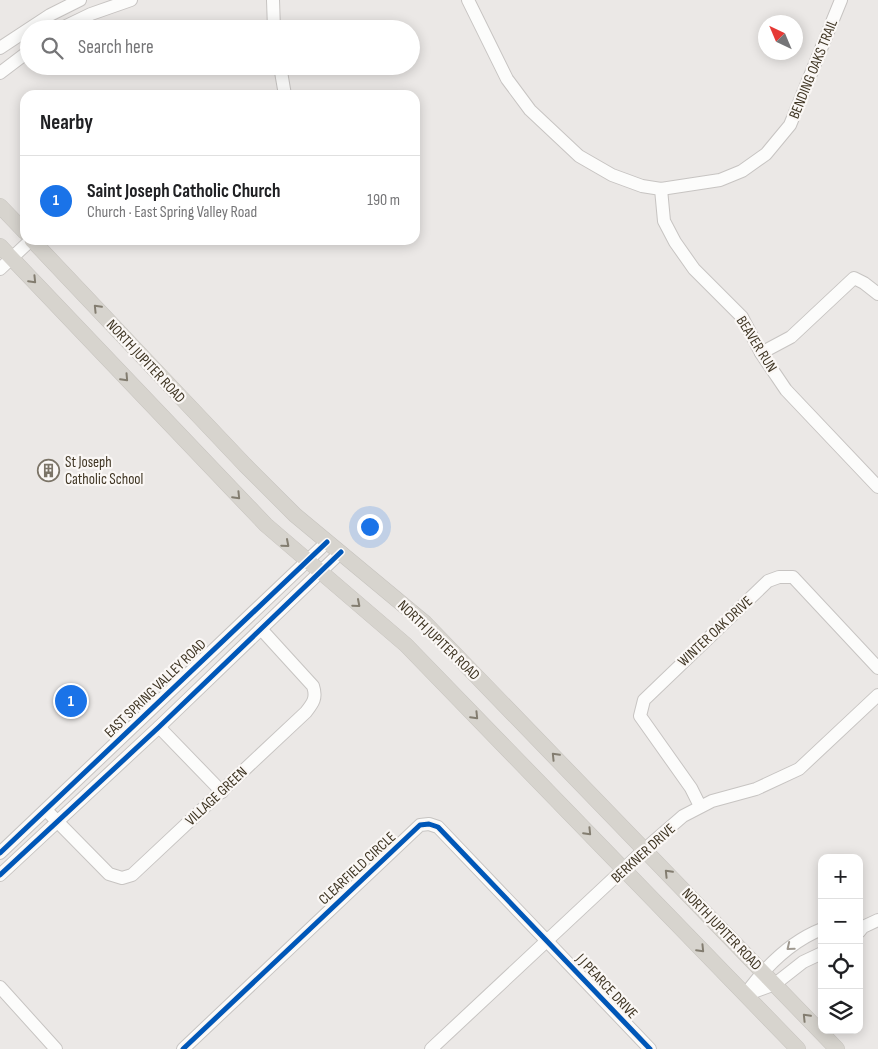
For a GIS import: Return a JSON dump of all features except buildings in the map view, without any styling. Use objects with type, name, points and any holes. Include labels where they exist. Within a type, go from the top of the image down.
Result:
[{"type":"main road","points":[[0,206],[20,227]]},
{"type":"main road","name":"NORTH JUPITER ROAD","points":[[37,245],[295,515],[425,623],[837,1049]]},
{"type":"main road","name":"NORTH JUPITER ROAD","points":[[0,246],[266,526],[406,645],[798,1049]]},
{"type":"main road","points":[[92,343],[111,324]]},
{"type":"main road","points":[[190,447],[210,428]]},
{"type":"street","points":[[42,20],[80,0]]},
{"type":"street","points":[[87,0],[91,14]]},
{"type":"street","points":[[79,20],[131,0]]},
{"type":"street","points":[[273,0],[274,20]]},
{"type":"street","name":"BENDING OAKS TRAIL","points":[[468,0],[507,79],[530,110],[579,156],[612,175],[642,186],[660,189],[720,180],[742,171],[766,154],[790,125],[841,0]]},
{"type":"street","points":[[0,48],[20,35]]},
{"type":"street","points":[[0,73],[20,58]]},
{"type":"street","points":[[282,75],[284,90]]},
{"type":"street","name":"BEAVER RUN","points":[[660,189],[664,221],[675,242],[694,269],[742,317],[760,353],[786,390],[878,487]]},
{"type":"street","points":[[0,269],[26,245]]},
{"type":"street","points":[[760,353],[791,337],[854,278],[878,294]]},
{"type":"street","name":"EAST SPRING VALLEY ROAD","points":[[0,853],[327,542]]},
{"type":"street","name":"EAST SPRING VALLEY ROAD","points":[[0,875],[159,727],[341,552]]},
{"type":"street","name":"WINTER OAK DRIVE","points":[[700,806],[691,788],[640,716],[644,700],[768,581],[779,577],[793,577],[878,668]]},
{"type":"street","name":"VILLAGE GREEN","points":[[46,810],[109,874],[122,878],[132,875],[306,712],[313,702],[315,694],[312,686],[261,629]]},
{"type":"street","name":"BERKNER DRIVE","points":[[431,1049],[624,869],[644,848],[683,816],[700,806],[756,788],[799,769],[878,695]]},
{"type":"street","points":[[159,727],[222,792]]},
{"type":"street","name":"CLEARFIELD CIRCLE","points":[[183,1049],[420,825],[429,824],[438,827],[546,940]]},
{"type":"street","points":[[863,927],[878,920]]},
{"type":"street","points":[[744,995],[762,971],[792,944],[818,931]]},
{"type":"street","name":"J J PEARCE DRIVE","points":[[546,940],[650,1049]]},
{"type":"street","points":[[744,995],[775,984],[803,962],[818,955]]},
{"type":"street","points":[[0,986],[56,1049]]},
{"type":"cycle path","points":[[0,853],[327,542]]},
{"type":"cycle path","points":[[0,875],[159,727],[341,552]]},
{"type":"cycle path","points":[[183,1049],[420,825],[429,824],[438,827],[650,1049]]},
{"type":"place","name":"St Joseph Catholic School","points":[[49,471]]},
{"type":"place","name":"Saint Joseph Catholic Church","points":[[71,701]]}]
